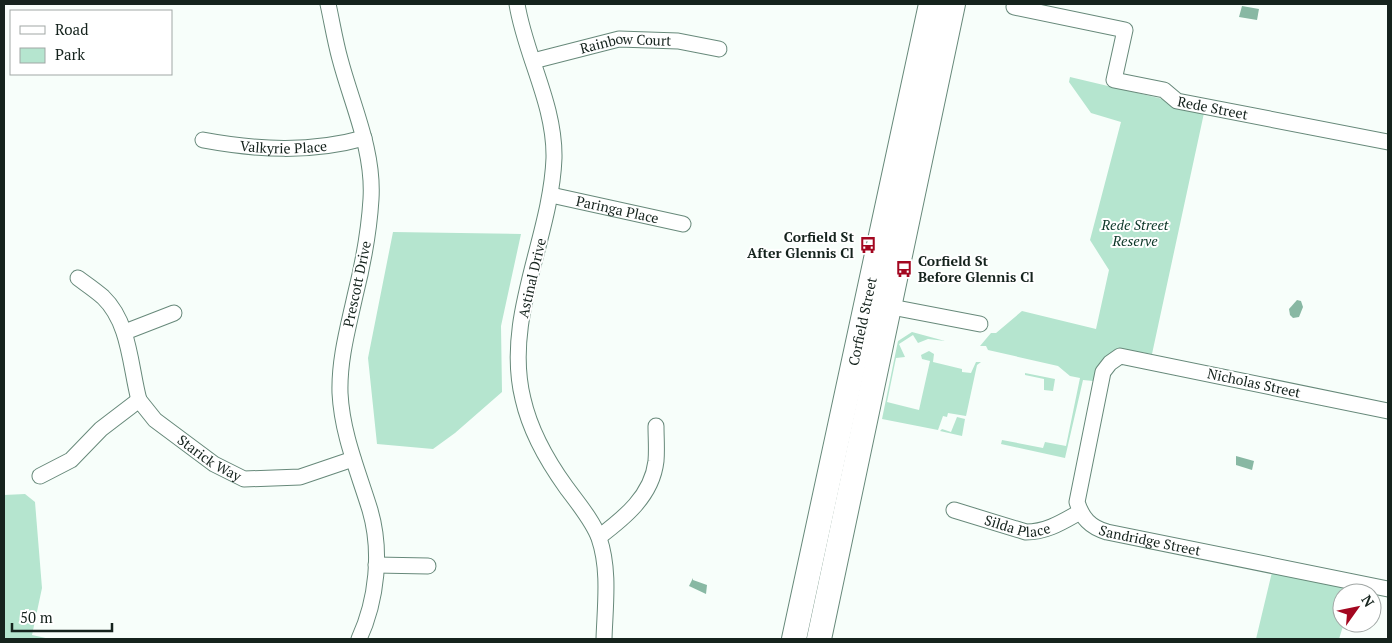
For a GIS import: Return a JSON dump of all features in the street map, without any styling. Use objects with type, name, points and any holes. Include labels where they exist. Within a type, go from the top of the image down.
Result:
[{"type":"main road","name":"Corfield Street","points":[[794,639],[931,4]]},
{"type":"main road","name":"Corfield Street","points":[[819,639],[953,4]]},
{"type":"street","name":"Prescott Drive","points":[[328,4],[340,59],[364,138],[371,197],[367,239],[342,355],[341,383],[346,435],[370,512],[376,565],[374,586],[364,627],[359,639]]},
{"type":"street","name":"Astinal Drive","points":[[517,4],[550,123],[554,155],[551,196],[521,326],[518,361],[523,400],[536,433],[556,472],[599,537],[607,581],[604,639]]},
{"type":"street","name":"Rede Street","points":[[1014,7],[1125,30],[1114,80],[1164,90],[1177,101],[1388,142]]},
{"type":"street","name":"Rainbow Court","points":[[534,61],[619,39],[678,40],[719,49]]},
{"type":"street","name":"Valkyrie Place","points":[[203,140],[243,148],[281,150],[337,144],[364,138]]},
{"type":"street","name":"Paringa Place","points":[[551,196],[683,224]]},
{"type":"street","name":"Starick Way","points":[[78,278],[104,298],[116,314],[124,332],[139,400],[155,420],[214,464],[244,478],[300,477],[353,459]]},
{"type":"street","points":[[866,302],[980,324]]},
{"type":"street","points":[[124,332],[174,313]]},
{"type":"street","name":"Nicholas Street","points":[[1080,512],[1077,493],[1103,372],[1110,362],[1120,356],[1388,411]]},
{"type":"street","points":[[40,476],[71,460],[101,429],[139,400]]},
{"type":"street","points":[[599,537],[631,512],[648,488],[656,462],[656,426]]},
{"type":"street","name":"Silda Place","points":[[954,510],[1026,532],[1036,532],[1053,527],[1080,512]]},
{"type":"street","name":"Sandridge Street","points":[[1080,512],[1091,525],[1107,532],[1388,588]]},
{"type":"street","points":[[376,565],[428,566]]},
{"type":"green space","name":"Rede Street Reserve","points":[[1070,77],[1167,100],[1183,110],[1204,113],[1152,354],[1132,351],[1115,353],[1102,362],[1093,381],[1083,380],[1065,458],[1001,444],[1002,440],[1043,448],[1045,442],[1066,446],[1080,378],[1070,376],[1058,366],[988,350],[986,346],[980,346],[991,333],[996,333],[1022,311],[1096,329],[1109,270],[1090,240],[1121,122],[1091,113],[1069,82]]},
{"type":"green space","points":[[393,232],[521,234],[501,326],[502,392],[455,433],[433,449],[377,444],[368,358]]},
{"type":"green space","points":[[912,332],[945,341],[928,339],[918,343],[913,335],[899,344],[905,357],[896,358],[887,402],[919,410],[930,361],[922,359],[921,355],[929,351],[934,354],[933,362],[962,369],[962,372],[971,373],[976,362],[981,362],[977,365],[966,416],[948,413],[947,417],[943,416],[938,430],[882,419],[898,341]]},
{"type":"green space","points":[[1025,373],[1055,379],[1053,391],[1044,390],[1044,379],[1025,375]]},
{"type":"green space","points":[[957,417],[965,419],[962,436],[940,431],[942,429],[951,432]]},
{"type":"green space","points":[[25,494],[35,502],[42,588],[32,635],[50,639],[4,639],[4,495]]},
{"type":"green space","points":[[1272,572],[1332,585],[1332,633],[1341,633],[1339,639],[1256,639]]},
{"type":"shaded area","points":[[1242,6],[1259,9],[1257,20],[1239,17]]},
{"type":"shaded area","points":[[1297,300],[1301,301],[1303,307],[1299,317],[1293,318],[1290,315],[1289,309]]},
{"type":"shaded area","points":[[1236,456],[1254,461],[1252,470],[1236,465]]},
{"type":"shaded area","points":[[693,578],[693,580],[707,585],[706,594],[689,586]]},
{"type":"place","name":"Corfield St After Glennis Cl","points":[[868,245]]},
{"type":"place","name":"Corfield St Before Glennis Cl","points":[[904,269]]}]
